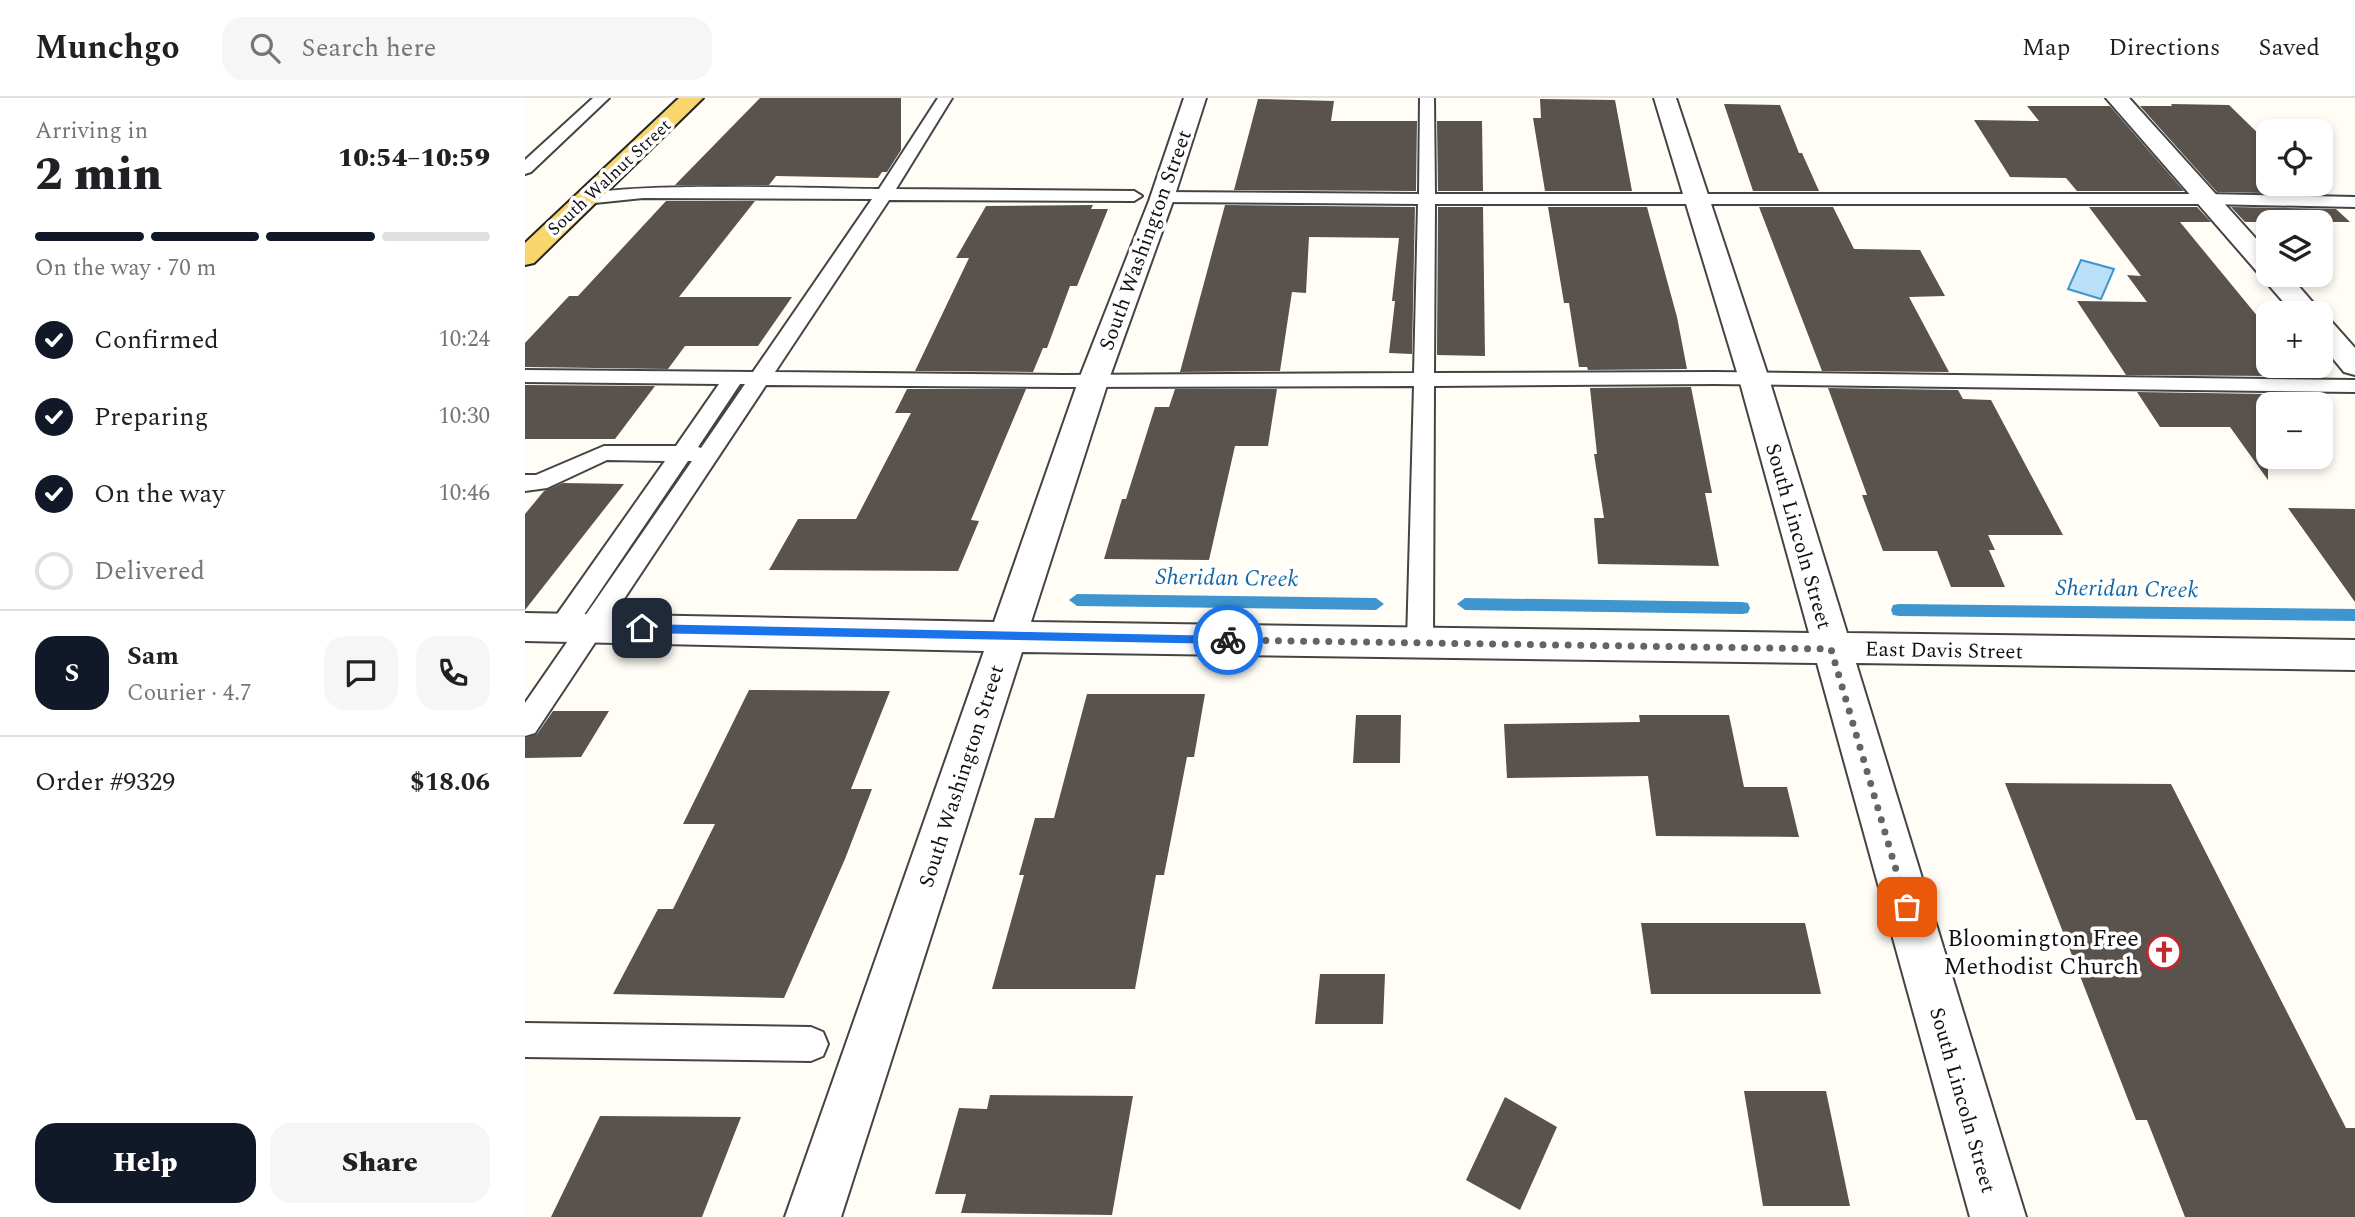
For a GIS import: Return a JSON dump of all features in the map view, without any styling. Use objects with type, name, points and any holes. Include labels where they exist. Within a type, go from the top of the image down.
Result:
[{"type":"main road","name":"South Walnut Street","points":[[526,255],[692,98]]},
{"type":"street","name":"South Washington Street","points":[[813,1217],[1094,379],[1148,197],[1195,98]]},
{"type":"street","name":"South Lincoln Street","points":[[1665,98],[1754,379],[1998,1217]]},
{"type":"street","points":[[2117,98],[2256,254]]},
{"type":"street","points":[[2285,287],[2297,301]]},
{"type":"street","points":[[2333,341],[2355,366]]},
{"type":"street","name":"East Davis Street","points":[[525,627],[1007,637],[2355,655]]},
{"type":"lane","points":[[525,169],[602,98]]},
{"type":"lane","points":[[576,627],[706,454],[760,377],[885,193],[945,98]]},
{"type":"lane","points":[[1420,642],[1427,98]]},
{"type":"lane","points":[[585,199],[643,193],[885,193],[1427,199],[2207,199],[2355,202]]},
{"type":"lane","points":[[525,376],[1754,379],[2355,386]]},
{"type":"lane","points":[[525,725],[576,627],[682,453],[734,377]]},
{"type":"lane","points":[[525,483],[539,483],[604,453],[706,454]]},
{"type":"lane","points":[[525,1040],[811,1044]]},
{"type":"water","points":[[2081,260],[2114,269],[2101,299],[2068,289]]},
{"type":"building","points":[[760,98],[901,98],[901,150],[887,172],[882,172],[878,178],[776,176],[769,185],[675,185]]},
{"type":"building","points":[[1258,99],[1334,101],[1331,121],[1417,121],[1416,191],[1234,190]]},
{"type":"building","points":[[1540,99],[1615,100],[1632,191],[1545,191],[1533,118],[1541,118]]},
{"type":"building","points":[[1724,104],[1780,105],[1799,153],[1802,153],[1819,191],[1753,191]]},
{"type":"building","points":[[2171,104],[2229,105],[2256,131],[2256,193],[2217,192],[2140,106],[2172,106]]},
{"type":"building","points":[[2027,106],[2110,106],[2184,191],[2077,191],[2066,178],[2010,177],[1974,120],[2039,121]]},
{"type":"building","points":[[1437,121],[1482,121],[1483,191],[1438,191]]},
{"type":"building","points":[[666,201],[755,201],[679,297],[792,297],[758,346],[685,346],[668,369],[525,367],[525,343],[569,296],[578,296]]},
{"type":"building","points":[[1093,205],[1091,209],[1108,209],[1077,286],[1070,286],[1047,348],[1043,348],[1033,372],[915,371],[969,258],[956,258],[986,206]]},
{"type":"building","points":[[1225,205],[1415,207],[1412,354],[1389,353],[1399,238],[1309,237],[1306,293],[1292,292],[1280,371],[1180,372]]},
{"type":"building","points":[[1438,207],[1483,207],[1485,356],[1437,355]]},
{"type":"building","points":[[1548,207],[1647,207],[1677,317],[1687,369],[1588,370],[1587,367],[1579,367],[1569,303],[1564,303]]},
{"type":"building","points":[[1759,207],[1833,207],[1854,249],[1920,250],[1945,296],[1909,297],[1949,372],[1822,371]]},
{"type":"building","points":[[2089,207],[2197,207],[2211,222],[2180,222],[2256,314],[2256,376],[2126,375],[2077,301],[2147,302],[2127,275],[2141,276]]},
{"type":"building","points":[[2231,207],[2336,209],[2350,222],[2333,222],[2333,210],[2256,210],[2256,222],[2245,222]]},
{"type":"building","points":[[525,385],[655,386],[615,439],[525,439]]},
{"type":"building","points":[[1691,387],[1712,493],[1705,493],[1719,566],[1598,564],[1594,518],[1604,518],[1594,454],[1597,454],[1590,388]]},
{"type":"building","points":[[1828,388],[1958,390],[1963,399],[1991,400],[2063,535],[1988,535],[1995,550],[1989,550],[2005,587],[1951,587],[1937,551],[1883,551],[1862,495],[1867,495]]},
{"type":"building","points":[[907,389],[1026,389],[971,520],[979,521],[958,571],[769,570],[798,519],[856,519],[911,413],[895,413]]},
{"type":"building","points":[[1175,389],[1277,389],[1268,446],[1235,446],[1209,560],[1104,559],[1155,407],[1169,407]]},
{"type":"building","points":[[2137,392],[2256,394],[2256,463],[2230,427],[2160,427]]},
{"type":"building","points":[[2260,469],[2268,469],[2268,480]]},
{"type":"building","points":[[563,483],[624,484],[525,610],[525,514],[544,491]]},
{"type":"building","points":[[2288,508],[2355,509],[2355,602]]},
{"type":"building","points":[[749,690],[890,691],[851,789],[872,789],[845,859],[784,998],[613,994],[658,909],[673,909],[715,824],[683,824]]},
{"type":"building","points":[[1087,694],[1205,694],[1194,757],[1187,757],[1164,875],[1156,875],[1135,989],[992,989],[1024,875],[1019,875],[1035,818],[1054,818]]},
{"type":"building","points":[[553,711],[609,711],[581,757],[525,758],[525,738],[537,734]]},
{"type":"building","points":[[1356,715],[1401,715],[1400,763],[1353,763]]},
{"type":"building","points":[[1639,715],[1729,715],[1744,787],[1787,787],[1799,837],[1656,836],[1648,776],[1507,778],[1504,724],[1640,722]]},
{"type":"building","name":"Bloomington Free Methodist Church","points":[[2005,783],[2171,784],[2346,1128],[2355,1128],[2355,1217],[2185,1217],[2147,1120],[2136,1120]]},
{"type":"building","points":[[1641,923],[1805,923],[1821,994],[1651,994]]},
{"type":"building","points":[[1320,974],[1385,974],[1383,1024],[1315,1024]]},
{"type":"building","points":[[1744,1091],[1826,1091],[1850,1206],[1763,1206]]},
{"type":"building","points":[[990,1095],[1133,1096],[1112,1215],[961,1213],[966,1194],[935,1194],[959,1108],[987,1109]]},
{"type":"building","points":[[1505,1097],[1557,1127],[1520,1210],[1466,1180]]},
{"type":"building","points":[[600,1116],[741,1117],[702,1217],[551,1217]]},
{"type":"waterway","name":"Sheridan Creek","points":[[1077,600],[1376,604]]},
{"type":"waterway","name":"Sheridan Creek","points":[[1465,604],[1742,608]]},
{"type":"waterway","name":"Sheridan Creek","points":[[1899,610],[2355,615]]},
{"type":"way so far","points":[[1228,640],[1831,649],[1907,907]]},
{"type":"place","name":"Bloomington Free Methodist Church","points":[[2164,952]]},
{"type":"route","points":[[642,628],[1228,640]]}]
